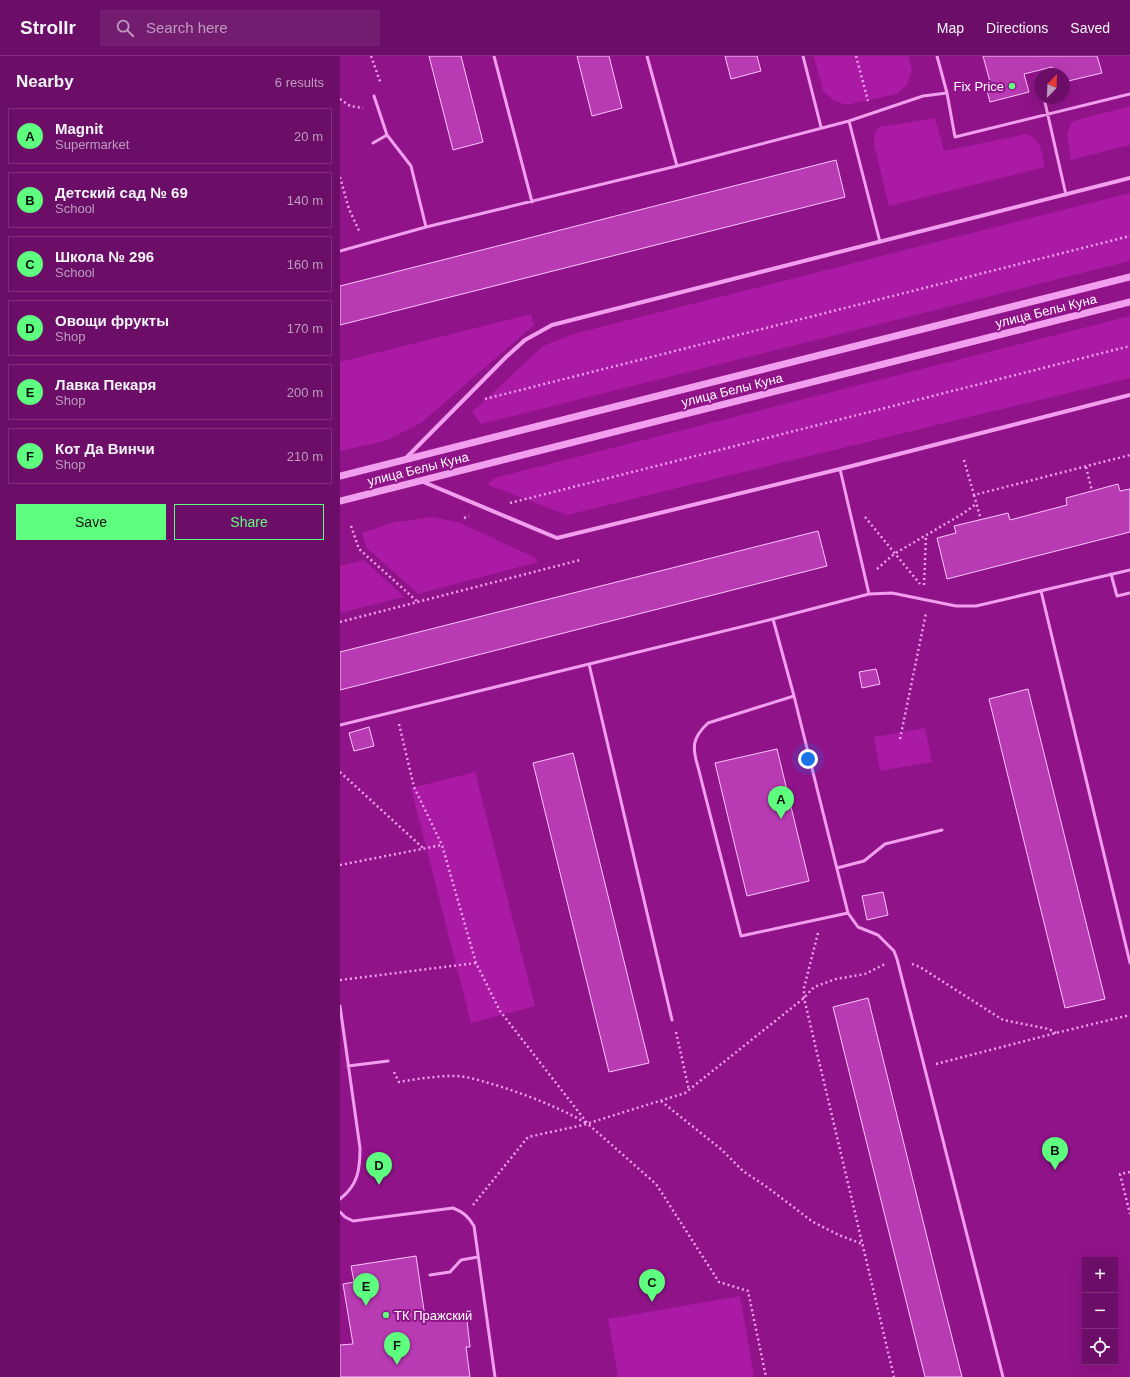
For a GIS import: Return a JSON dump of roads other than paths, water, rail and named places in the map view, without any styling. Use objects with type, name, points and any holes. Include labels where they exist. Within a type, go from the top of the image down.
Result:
[{"type":"street","points":[[404,460],[506,357],[525,340],[552,325],[1130,178]]},
{"type":"street","name":"улица Белы Куна","points":[[340,476],[1130,277]]},
{"type":"street","name":"улица Белы Куна","points":[[340,501],[1130,302]]},
{"type":"street","points":[[420,481],[557,538],[1130,396]]},
{"type":"lane","points":[[494,56],[532,202]]},
{"type":"lane","points":[[647,56],[677,166]]},
{"type":"lane","points":[[803,56],[821,127]]},
{"type":"lane","points":[[937,56],[947,93],[955,137],[1130,94]]},
{"type":"lane","points":[[340,251],[426,227],[677,166],[821,127],[849,121],[924,96],[947,93]]},
{"type":"lane","points":[[374,96],[388,134],[411,166],[426,227]]},
{"type":"lane","points":[[1045,104],[1066,195]]},
{"type":"lane","points":[[849,121],[880,242]]},
{"type":"lane","points":[[373,143],[388,134]]},
{"type":"lane","points":[[840,469],[869,594]]},
{"type":"lane","points":[[340,725],[869,594],[892,593],[956,606],[976,606],[1130,570]]},
{"type":"lane","points":[[1112,574],[1117,596],[1130,593]]},
{"type":"lane","points":[[1041,591],[1130,963]]},
{"type":"lane","points":[[773,619],[794,696],[848,913],[858,927],[878,935],[894,951],[897,959],[1003,1377]]},
{"type":"lane","points":[[589,664],[672,1020]]},
{"type":"lane","points":[[794,696],[708,723],[697,736],[694,745],[694,752],[741,936],[848,913]]},
{"type":"lane","points":[[837,868],[864,861],[885,844],[942,830]]},
{"type":"lane","points":[[340,1006],[360,1148],[360,1164],[357,1179],[340,1199]]},
{"type":"lane","points":[[348,1066],[388,1061]]},
{"type":"lane","points":[[340,1212],[345,1217],[353,1221],[442,1208],[453,1208],[462,1211],[469,1217],[474,1226],[495,1377]]},
{"type":"lane","points":[[430,1275],[450,1272],[461,1260],[478,1257]]},
{"type":"place","name":"Fix Price","points":[[1012,86]]},
{"type":"place","name":"Magnit","points":[[781,819]]},
{"type":"place","name":"Детский сад № 69","points":[[1055,1170]]},
{"type":"place","name":"Овощи фрукты","points":[[379,1185]]},
{"type":"place","name":"Школа № 296","points":[[652,1302]]},
{"type":"place","name":"Лавка Пекаря","points":[[366,1306]]},
{"type":"place","name":"ТК Пражский","points":[[386,1315]]},
{"type":"place","name":"Кот Да Винчи","points":[[397,1365]]}]
